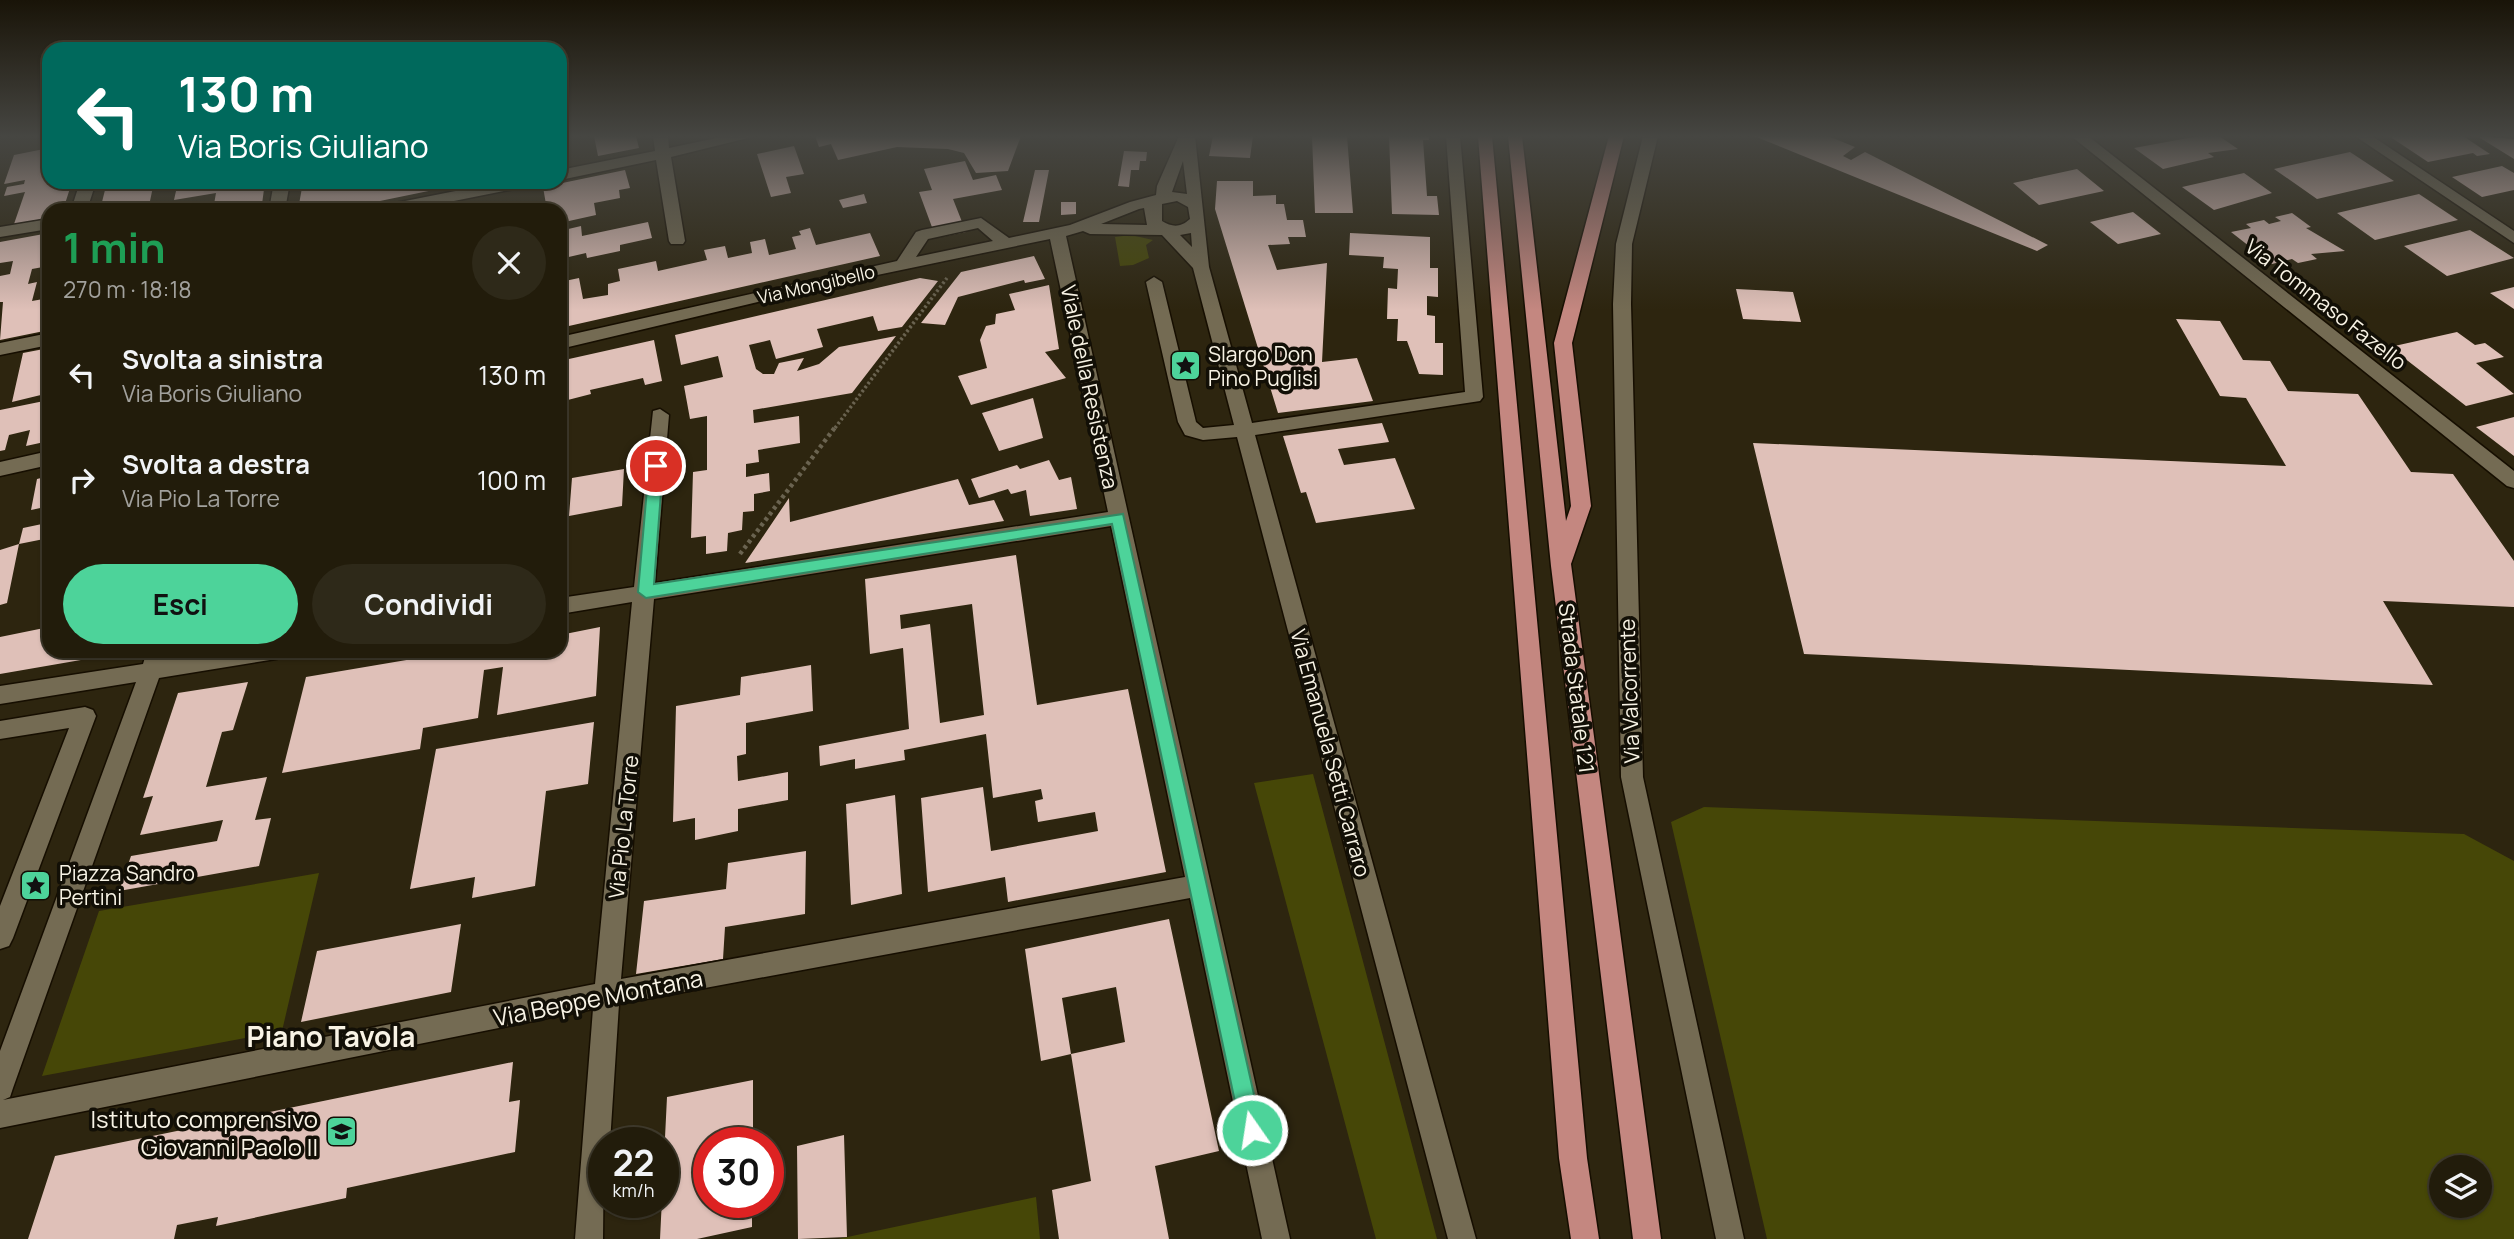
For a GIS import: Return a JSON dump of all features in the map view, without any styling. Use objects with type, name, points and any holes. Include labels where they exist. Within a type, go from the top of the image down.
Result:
[{"type":"main road","name":"Strada Statale 121","points":[[1490,194],[1573,1158],[1585,1239]]},
{"type":"main road","name":"Strada Statale 121","points":[[1521,194],[1561,566],[1647,1239]]},
{"type":"main road","points":[[1561,566],[1581,506],[1563,343],[1603,194]]},
{"type":"street","points":[[420,203],[465,194]]},
{"type":"street","points":[[669,194],[677,241]]},
{"type":"street","points":[[1162,194],[1152,209],[1154,223],[1165,230],[1201,267]]},
{"type":"street","points":[[1195,194],[1201,267]]},
{"type":"street","points":[[1154,282],[1187,422],[1192,431],[1203,434],[1247,430],[1474,397],[1458,194]]},
{"type":"street","name":"Via Valcorrente","points":[[1637,194],[1624,244],[1622,304],[1632,777],[1730,1239]]},
{"type":"street","name":"Via Tommaso Fazello","points":[[2151,194],[2514,480]]},
{"type":"street","points":[[2448,194],[2514,238]]},
{"type":"street","points":[[1065,230],[1136,205],[1160,200],[1183,197],[1197,212]]},
{"type":"street","points":[[1065,230],[1190,228],[1197,212]]},
{"type":"street","points":[[902,264],[922,235],[934,232],[981,223],[1005,243]]},
{"type":"street","points":[[0,232],[42,226]]},
{"type":"street","name":"Via Mongibello","points":[[567,341],[902,264],[1065,230]]},
{"type":"street","name":"Viale della Resistenza","points":[[1065,230],[1118,518],[1276,1239]]},
{"type":"street","name":"Via Emanuela Setti Carraro","points":[[1201,267],[1247,430],[1296,624],[1462,1239]]},
{"type":"street","points":[[0,349],[42,340]]},
{"type":"street","name":"Via Pio La Torre","points":[[589,1239],[607,994],[646,592],[660,415]]},
{"type":"street","points":[[0,469],[42,460]]},
{"type":"street","points":[[567,605],[1118,518]]},
{"type":"street","points":[[0,695],[154,661],[191,658]]},
{"type":"street","points":[[0,1088],[154,661]]},
{"type":"street","points":[[0,730],[85,716],[0,938]]},
{"type":"street","name":"Via Beppe Montana","points":[[0,1114],[607,994],[1197,886]]},
{"type":"path","points":[[720,580],[968,251]]},
{"type":"shaded area","points":[[1131,235],[1153,240],[1146,245],[1149,258],[1133,265],[1120,266],[1115,237]]},
{"type":"shaded area","points":[[1313,774],[1437,1239],[1376,1239],[1254,783]]},
{"type":"shaded area","points":[[1704,807],[2464,834],[2514,861],[2514,1239],[1767,1239],[1671,822]]},
{"type":"shaded area","points":[[319,873],[282,1031],[42,1076],[99,911]]},
{"type":"shaded area","points":[[1036,1197],[1040,1239],[838,1239]]},
{"type":"building","points":[[24,194],[68,194],[65,203],[42,203],[42,219],[14,224]]},
{"type":"building","points":[[104,194],[152,194],[150,201],[102,203]]},
{"type":"building","points":[[175,194],[211,194],[174,200]]},
{"type":"building","points":[[216,194],[263,194],[262,203],[214,203]]},
{"type":"building","points":[[301,194],[415,194],[370,203],[299,203]]},
{"type":"building","points":[[544,194],[619,194],[620,198],[594,203],[596,215],[567,221],[567,203],[546,203]]},
{"type":"building","points":[[864,194],[867,203],[843,208],[839,200]]},
{"type":"building","points":[[920,194],[981,194],[953,199],[966,232],[936,238]]},
{"type":"building","points":[[1030,194],[1044,194],[1039,222],[1023,222]]},
{"type":"building","points":[[1216,194],[1276,195],[1276,204],[1284,204],[1287,220],[1303,220],[1306,237],[1288,237],[1290,244],[1268,245],[1277,270],[1327,263],[1322,362],[1357,358],[1373,401],[1278,413],[1215,209]]},
{"type":"building","points":[[1314,194],[1352,194],[1353,213],[1315,213]]},
{"type":"building","points":[[1391,194],[1437,196],[1439,215],[1392,214]]},
{"type":"building","points":[[1896,194],[1947,194],[2048,245],[2037,251]]},
{"type":"building","points":[[2026,194],[2091,194],[2039,205]]},
{"type":"building","points":[[2191,194],[2269,194],[2214,210]]},
{"type":"building","points":[[2310,194],[2339,194],[2317,199]]},
{"type":"building","points":[[2419,194],[2458,220],[2375,240],[2337,213]]},
{"type":"building","points":[[2477,194],[2497,194],[2482,197]]},
{"type":"building","points":[[1061,202],[1076,202],[1076,214],[1061,215]]},
{"type":"building","points":[[2133,212],[2161,234],[2118,244],[2090,222]]},
{"type":"building","points":[[2292,213],[2311,227],[2306,228],[2345,251],[2311,254],[2317,259],[2298,263],[2292,259],[2272,264],[2231,232],[2251,228],[2246,224],[2264,220],[2269,224],[2281,221],[2275,217]]},
{"type":"building","points":[[648,222],[652,238],[620,245],[620,251],[587,258],[586,253],[567,257],[567,229],[581,226],[582,236]]},
{"type":"building","points":[[810,228],[816,245],[870,233],[880,256],[567,326],[567,281],[579,278],[583,299],[608,295],[608,284],[620,281],[618,269],[656,261],[658,271],[707,260],[704,250],[725,246],[728,258],[752,253],[750,242],[765,239],[769,255],[796,249],[792,237],[801,235],[799,231]]},
{"type":"building","points":[[2470,230],[2514,258],[2447,276],[2404,246]]},
{"type":"building","points":[[1350,233],[1430,237],[1430,268],[1438,268],[1438,297],[1427,296],[1427,315],[1435,316],[1435,343],[1443,343],[1443,375],[1419,374],[1407,341],[1397,341],[1398,319],[1387,319],[1388,288],[1397,289],[1398,269],[1383,268],[1384,257],[1349,255]]},
{"type":"building","points":[[42,234],[42,267],[32,269],[28,284],[37,282],[32,301],[42,299],[42,331],[0,340],[3,302],[0,302],[0,276],[10,274],[13,261],[0,263],[0,242]]},
{"type":"building","points":[[1034,256],[1045,279],[1025,283],[1024,280],[958,297],[945,325],[921,323],[961,272]]},
{"type":"building","points":[[920,278],[938,281],[902,327],[878,331],[873,316],[817,329],[823,347],[776,359],[770,340],[749,345],[756,369],[763,374],[774,374],[779,363],[804,358],[797,371],[819,364],[839,347],[896,336],[852,393],[753,410],[754,423],[799,416],[800,443],[758,450],[759,462],[746,464],[746,477],[769,473],[770,491],[754,494],[754,511],[743,512],[742,530],[728,533],[727,551],[706,554],[706,536],[691,538],[693,472],[707,470],[707,416],[690,419],[684,386],[723,377],[718,356],[681,365],[675,335]]},
{"type":"building","points":[[1049,285],[1059,349],[1045,352],[1066,378],[971,405],[958,376],[987,368],[980,340],[986,326],[995,324],[996,314],[1015,310],[1009,294]]},
{"type":"building","points":[[2514,287],[2514,309],[2490,293]]},
{"type":"building","points":[[1736,289],[1793,292],[1801,322],[1743,319]]},
{"type":"building","points":[[2176,319],[2220,321],[2243,360],[2270,361],[2288,391],[2358,394],[2411,472],[2453,474],[2514,561],[2514,607],[2383,601],[2433,685],[1804,654],[1753,443],[2286,466],[2246,398],[2220,396]]},
{"type":"building","points":[[2457,332],[2475,345],[2485,343],[2504,357],[2476,363],[2514,394],[2466,406],[2390,347]]},
{"type":"building","points":[[2370,337],[2379,343],[2366,347],[2357,341]]},
{"type":"building","points":[[654,340],[662,381],[645,385],[643,378],[590,390],[591,394],[567,400],[567,359]]},
{"type":"building","points":[[42,349],[42,395],[12,402],[23,353]]},
{"type":"building","points":[[1033,398],[1043,438],[999,451],[982,413]]},
{"type":"building","points":[[42,401],[42,443],[26,446],[30,430],[9,435],[5,450],[0,451],[0,410]]},
{"type":"building","points":[[2514,417],[2514,456],[2476,427]]},
{"type":"building","points":[[1382,423],[1389,442],[1338,449],[1344,465],[1395,458],[1415,509],[1316,523],[1306,492],[1301,493],[1283,436]]},
{"type":"building","points":[[1049,460],[1059,480],[1071,477],[1077,509],[1030,516],[1026,490],[1011,494],[1008,489],[979,498],[971,479],[1017,465],[1020,469]]},
{"type":"building","points":[[624,469],[622,506],[569,516],[572,478]]},
{"type":"building","points":[[42,478],[42,508],[31,510],[37,479]]},
{"type":"building","points":[[958,479],[969,505],[994,500],[1004,521],[745,563],[789,498],[790,522]]},
{"type":"building","points":[[42,524],[42,539],[19,544],[23,528]]},
{"type":"building","points":[[19,544],[7,603],[0,605],[0,550]]},
{"type":"building","points":[[1016,555],[1037,705],[1128,689],[1166,872],[1008,902],[1005,877],[928,892],[921,798],[983,787],[991,851],[1098,831],[1095,812],[1038,822],[1035,801],[1043,799],[1041,789],[993,798],[986,734],[904,750],[905,760],[855,769],[855,759],[820,766],[819,746],[909,729],[903,648],[870,654],[865,579]],"holes":[[[972,604],[984,715],[940,723],[930,624],[901,629],[900,615]]]},
{"type":"building","points":[[600,627],[596,696],[497,715],[503,667],[484,670],[478,718],[423,728],[420,749],[282,773],[306,677],[418,658],[567,658],[567,634]]},
{"type":"building","points":[[42,628],[42,658],[92,658],[0,674],[0,637]]},
{"type":"building","points":[[811,665],[813,711],[746,723],[746,754],[737,756],[738,781],[788,772],[788,800],[738,809],[738,831],[695,840],[695,818],[673,822],[676,706],[740,695],[741,677]]},
{"type":"building","points":[[248,682],[233,730],[222,732],[206,787],[267,777],[255,820],[271,818],[259,866],[119,891],[131,856],[217,841],[223,820],[140,835],[153,796],[143,798],[178,693]]},
{"type":"building","points":[[594,722],[588,784],[546,791],[535,886],[472,898],[475,877],[410,889],[436,749]]},
{"type":"building","points":[[895,795],[902,894],[851,905],[846,804]]},
{"type":"building","points":[[806,851],[805,914],[725,927],[723,959],[636,974],[644,901],[726,889],[728,863]]},
{"type":"building","points":[[1169,919],[1219,1151],[1155,1166],[1169,1239],[1059,1239],[1052,1190],[1091,1181],[1071,1054],[1041,1061],[1025,949]],"holes":[[[1116,987],[1125,1042],[1071,1054],[1062,998]]]},
{"type":"building","points":[[461,924],[451,992],[301,1022],[317,951]]},
{"type":"building","points":[[513,1062],[509,1102],[520,1100],[515,1152],[347,1188],[346,1198],[216,1226],[218,1217],[177,1225],[174,1239],[28,1239],[55,1156]]},
{"type":"building","points":[[753,1080],[753,1127],[693,1127],[693,1218],[752,1218],[752,1227],[697,1239],[660,1239],[661,1218],[679,1218],[679,1127],[666,1127],[667,1097]]},
{"type":"building","points":[[844,1135],[847,1237],[798,1239],[797,1146]]},
{"type":"place","name":"Slargo Don Pino Puglisi","points":[[1185,366]]},
{"type":"place","name":"Piazza Sandro Pertini","points":[[36,885]]},
{"type":"place","name":"Istituto comprensivo Giovanni Paolo II","points":[[341,1132]]},
{"type":"district","name":"Piano Tavola","points":[[331,1036]]},
{"type":"route","points":[[656,466],[646,592],[1118,518],[1252,1130]]}]
